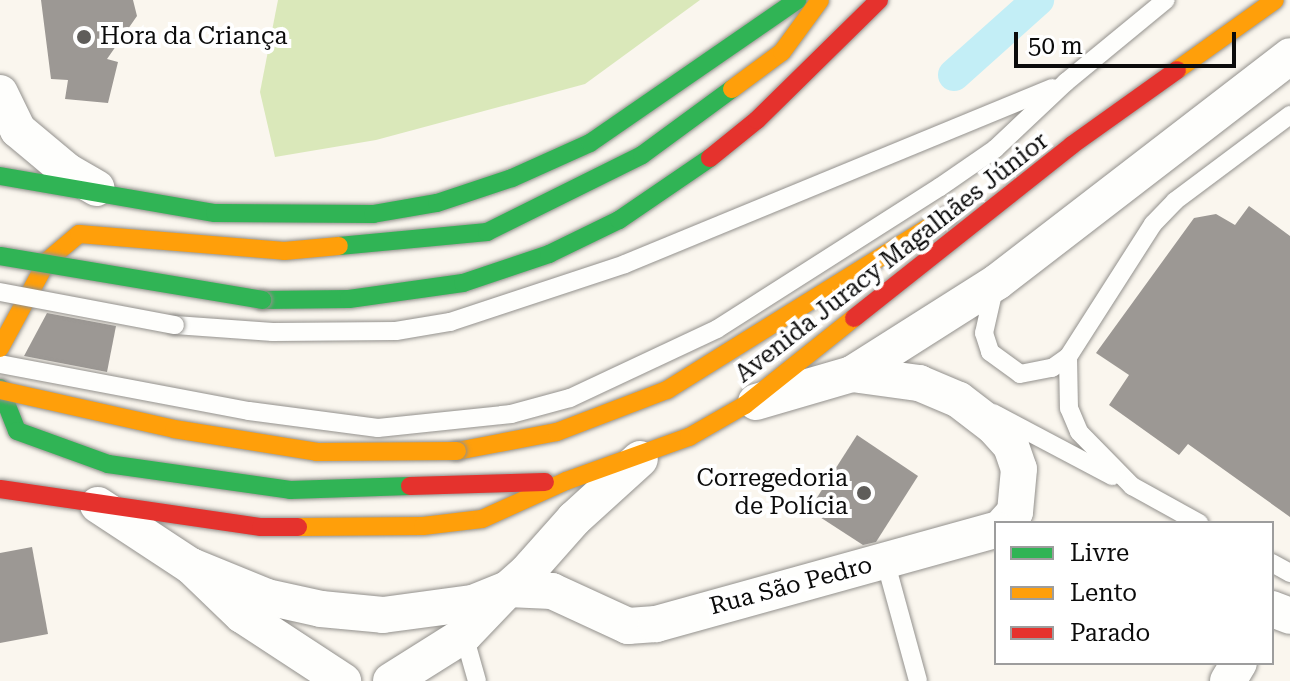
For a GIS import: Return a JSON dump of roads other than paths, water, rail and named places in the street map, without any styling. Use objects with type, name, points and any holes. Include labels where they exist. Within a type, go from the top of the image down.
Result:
[{"type":"main road","points":[[0,176],[215,213],[292,217],[373,214],[437,203],[512,178],[590,143],[797,0]]},
{"type":"main road","points":[[0,348],[47,261],[79,234],[284,251],[487,232],[642,155],[782,52],[820,0]]},
{"type":"main road","points":[[0,256],[262,300],[349,299],[463,283],[549,254],[619,220],[695,170],[757,120],[879,0]]},
{"type":"main road","name":"Avenida Juracy Magalhães Júnior","points":[[0,489],[261,527],[423,526],[482,519],[566,481],[689,437],[745,405],[1072,145],[1275,0]]},
{"type":"main road","name":"Avenida Juracy Magalhães Júnior","points":[[0,389],[174,429],[317,452],[457,451],[557,432],[667,390],[758,338],[960,208],[1072,145]]},
{"type":"main road","points":[[0,389],[17,431],[108,464],[290,490],[566,481]]},
{"type":"street","points":[[745,405],[852,374],[997,282],[1290,56]]},
{"type":"street","points":[[0,93],[18,130],[39,149],[113,197]]},
{"type":"street","points":[[852,374],[888,375],[959,400],[1011,446],[1020,492],[1015,512],[1007,521]]},
{"type":"street","points":[[391,681],[464,635],[560,533],[644,455]]},
{"type":"street","points":[[96,504],[191,566],[242,615],[343,681]]},
{"type":"street","name":"Rua São Pedro","points":[[508,589],[552,591],[628,626],[656,624],[994,531]]},
{"type":"street","points":[[560,533],[567,571],[587,608]]},
{"type":"street","points":[[191,566],[267,597],[321,609],[383,615],[443,610],[508,589]]},
{"type":"lane","points":[[0,364],[249,411],[378,428],[511,414],[611,381],[717,329],[872,232],[995,149],[1066,82],[1166,0]]},
{"type":"lane","points":[[0,292],[175,325],[273,332],[396,331],[450,322],[625,264],[1066,82]]},
{"type":"lane","points":[[997,282],[984,333],[990,352],[1004,366],[1036,375],[1068,357],[1153,224],[1175,201],[1290,115]]},
{"type":"lane","points":[[1068,357],[1069,408],[1079,432],[1132,486]]},
{"type":"lane","points":[[959,400],[1195,521]]},
{"type":"lane","points":[[885,560],[918,681]]},
{"type":"lane","points":[[464,635],[477,681]]},
{"type":"waterway","points":[[954,75],[1038,0]]},
{"type":"place","name":"Hora da Criança","points":[[84,37]]},
{"type":"place","name":"Corregedoria de Polícia","points":[[864,493]]}]
